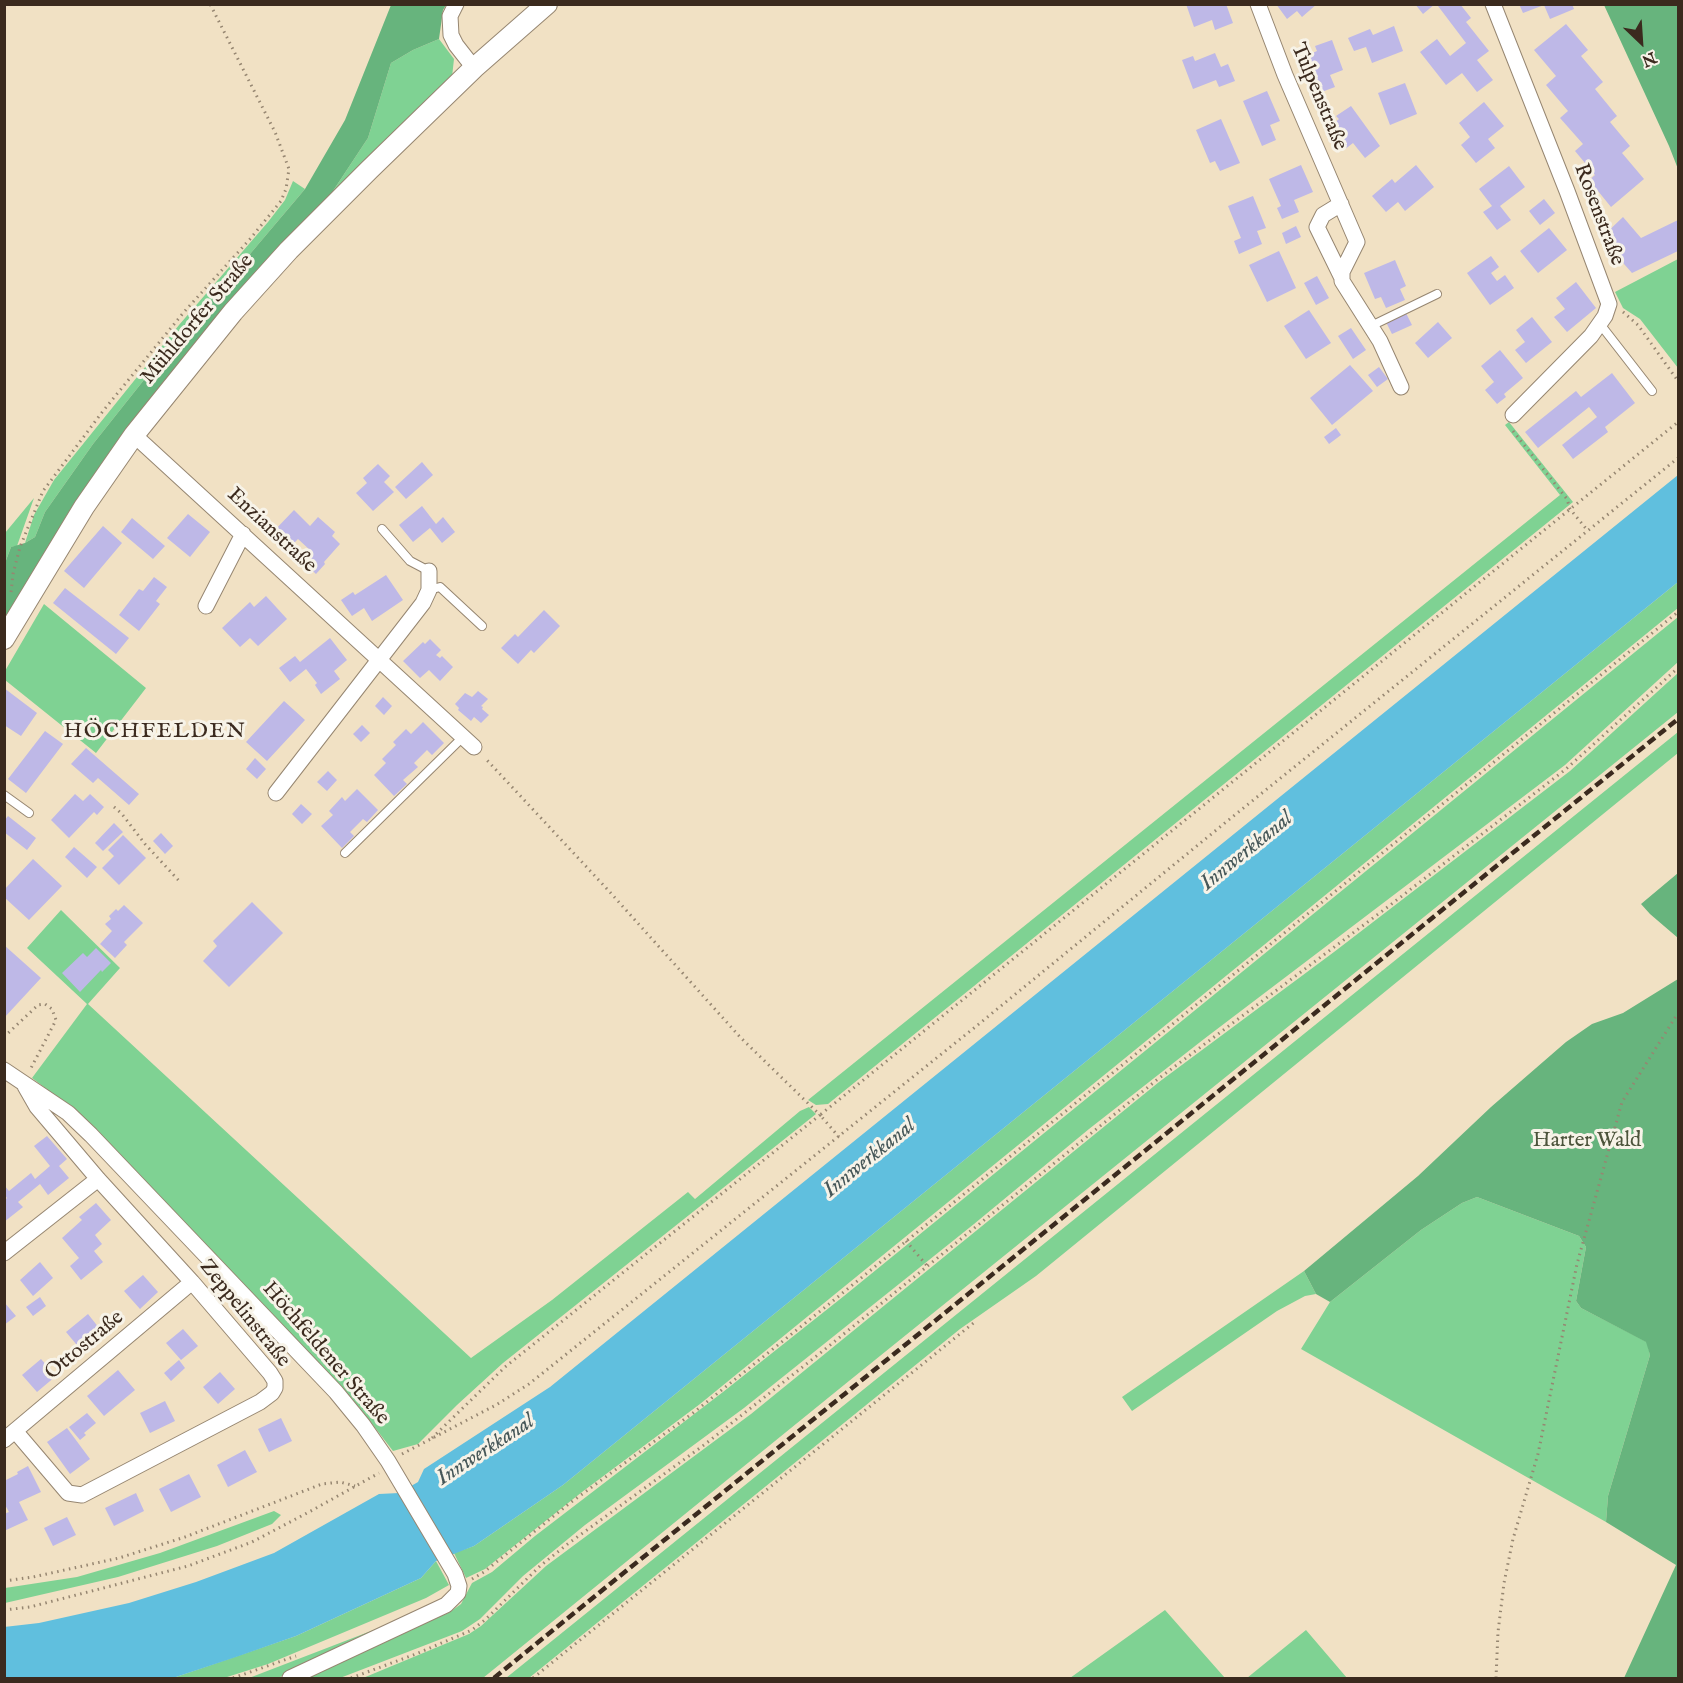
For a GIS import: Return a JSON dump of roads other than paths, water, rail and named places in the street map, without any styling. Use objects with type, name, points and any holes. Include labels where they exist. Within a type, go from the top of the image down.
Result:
[{"type":"street","points":[[456,4],[450,16],[451,35],[474,68]]},
{"type":"street","name":"Mühldorfer Straße","points":[[4,639],[84,507],[134,435],[233,312],[289,250],[474,68],[547,4]]},
{"type":"street","name":"Tulpenstraße","points":[[1258,4],[1281,66],[1357,242],[1341,276]]},
{"type":"street","name":"Rosenstraße","points":[[1493,4],[1609,303],[1600,324]]},
{"type":"street","points":[[1341,204],[1323,215],[1317,227],[1342,281],[1371,326],[1401,387]]},
{"type":"street","points":[[1513,415],[1600,324]]},
{"type":"street","name":"Enzianstraße","points":[[134,435],[469,742]]},
{"type":"street","points":[[206,606],[243,534]]},
{"type":"street","points":[[276,793],[423,603],[429,590],[429,571]]},
{"type":"street","name":"Höchfeldener Straße","points":[[4,1070],[68,1113],[336,1392],[363,1425],[392,1467],[457,1580],[458,1593],[446,1605],[290,1678]]},
{"type":"street","name":"Zeppelinstraße","points":[[10,1436],[68,1493],[82,1495],[267,1398],[275,1388],[275,1381],[270,1373],[192,1282],[98,1179],[37,1107],[22,1081]]},
{"type":"street","points":[[4,1253],[98,1179]]},
{"type":"street","name":"Ottostraße","points":[[10,1436],[192,1282]]},
{"type":"lane","points":[[1371,326],[1437,294]]},
{"type":"lane","points":[[1600,324],[1652,391]]},
{"type":"lane","points":[[382,529],[410,561],[429,571]]},
{"type":"lane","points":[[429,590],[440,587],[482,626]]},
{"type":"lane","points":[[345,853],[469,742]]},
{"type":"lane","points":[[4,795],[29,813]]},
{"type":"water","name":"Innwerkkanal","points":[[1678,475],[1678,582],[563,1485],[474,1546],[436,1561],[421,1578],[296,1636],[236,1657],[173,1678],[5,1678],[4,1627],[39,1623],[129,1603],[196,1582],[274,1553],[379,1494],[399,1493],[418,1482],[424,1469],[550,1387]]},
{"type":"railway","points":[[494,1678],[1678,719]]},
{"type":"district","name":"HÖCHFELDEN","points":[[155,732]]},
{"type":"park label","name":"Harter Wald","points":[[1587,1142]]}]
